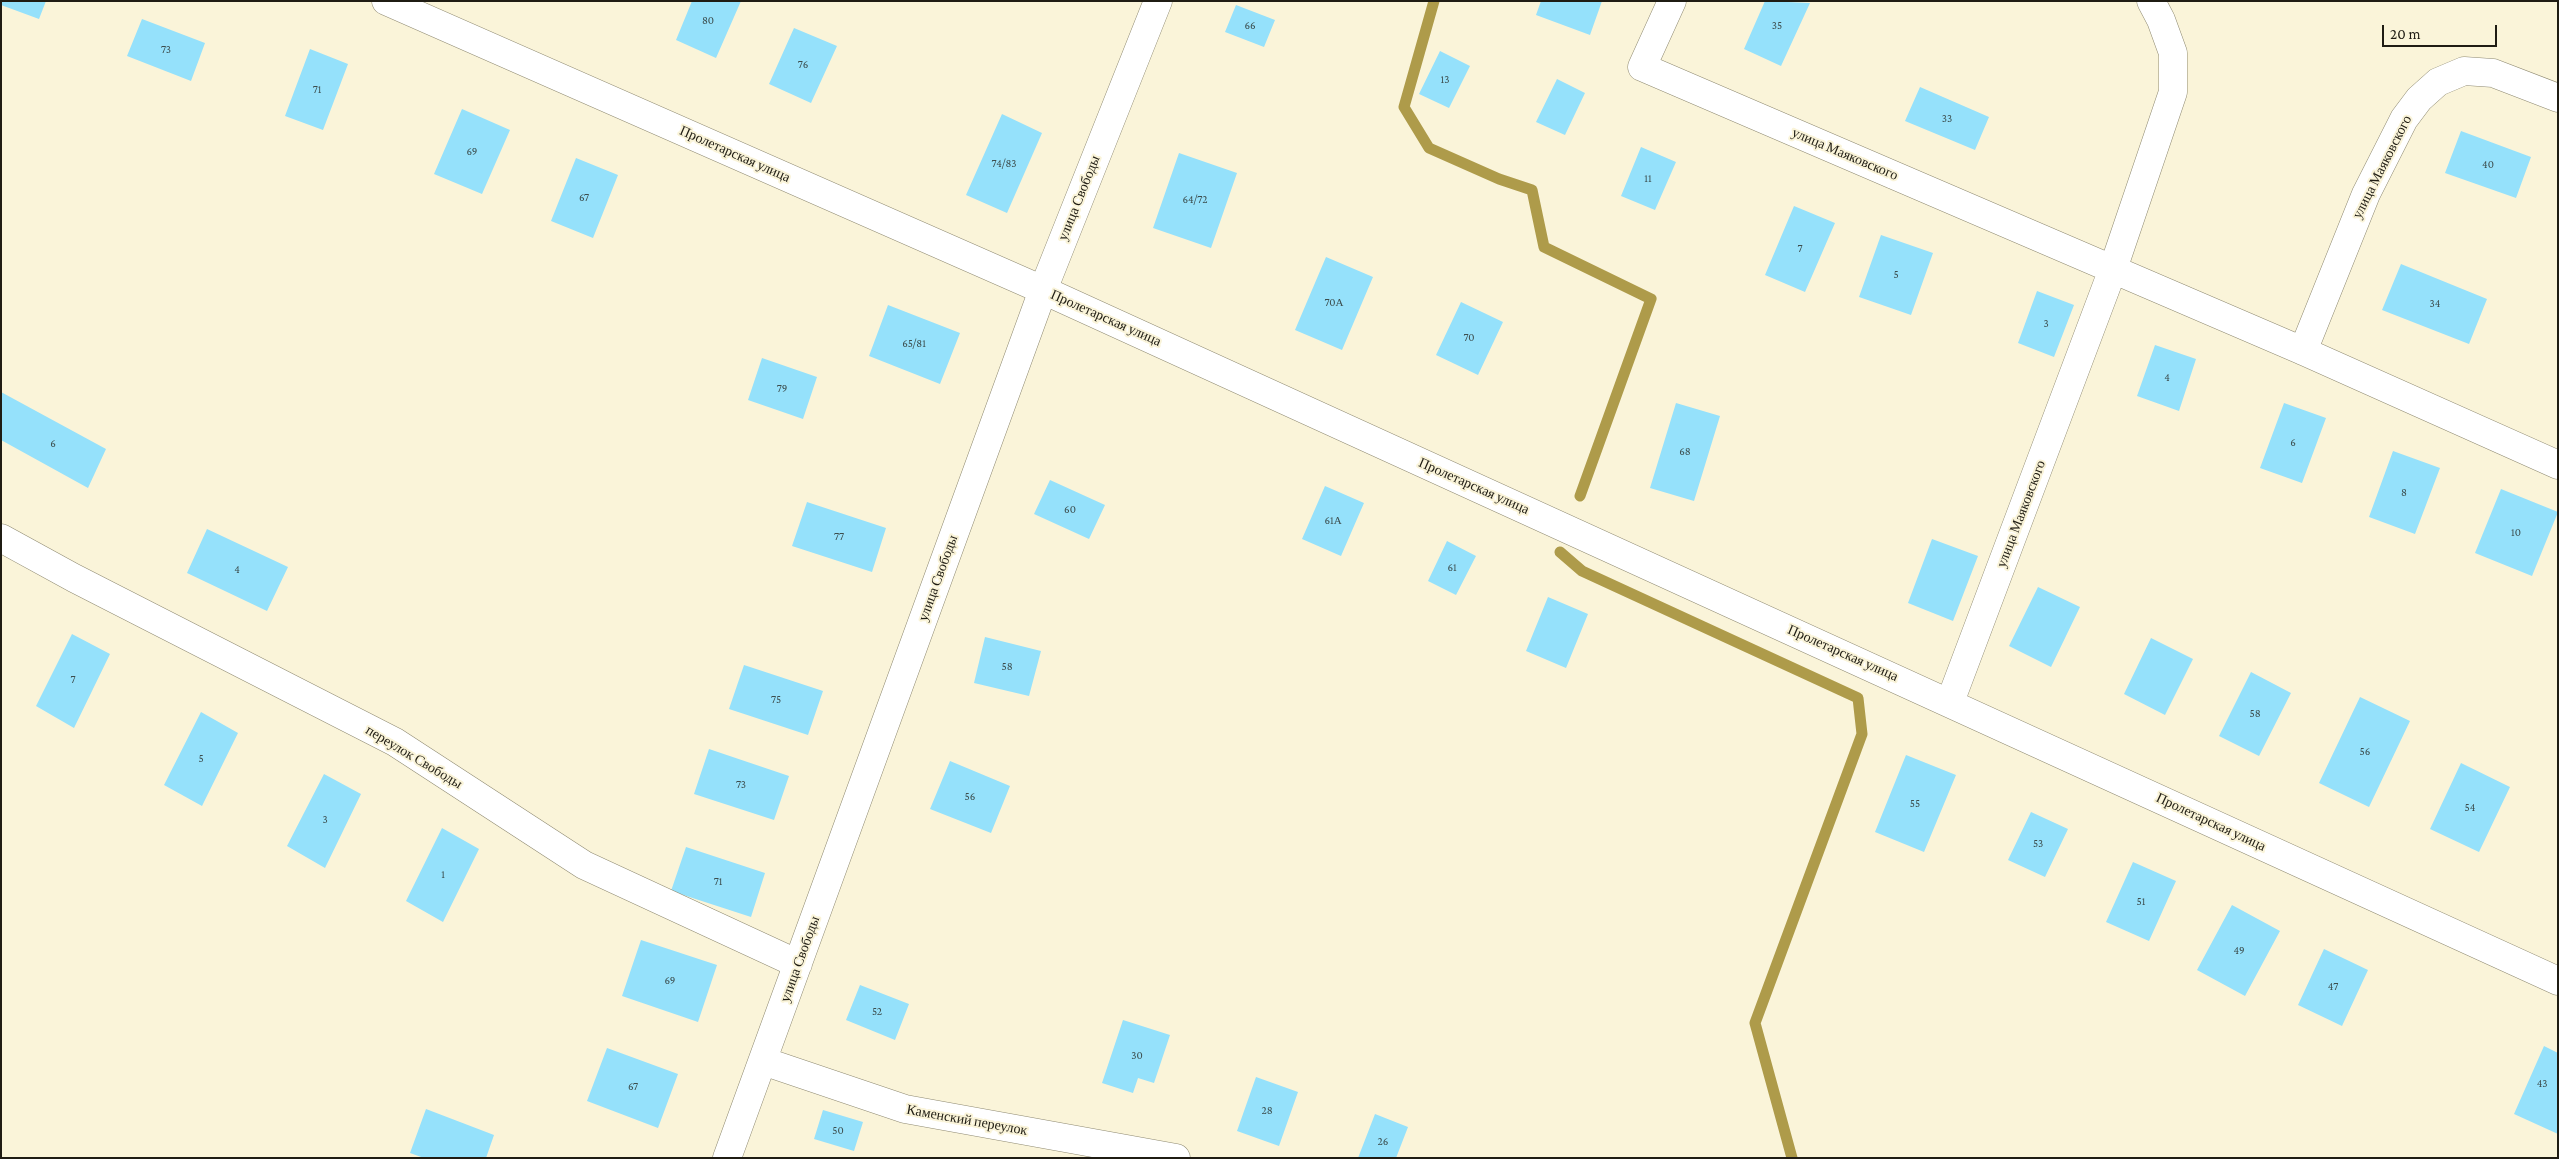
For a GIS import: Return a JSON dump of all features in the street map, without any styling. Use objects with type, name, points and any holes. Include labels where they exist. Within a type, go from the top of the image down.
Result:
[{"type":"street","name":"Пролетарская улица","points":[[386,1],[1043,290],[1950,702],[2558,981]]},
{"type":"street","name":"улица Свободы","points":[[727,1158],[1043,290],[1158,1]]},
{"type":"street","name":"улица Маяковского","points":[[1672,1],[1642,67],[2303,351],[2558,465]]},
{"type":"street","name":"улица Маяковского","points":[[1950,702],[2112,269],[2172,92],[2173,52],[2161,20],[2151,1]]},
{"type":"street","name":"улица Маяковского","points":[[2303,351],[2366,194],[2404,118],[2419,99],[2438,82],[2464,71],[2493,73],[2558,98]]},
{"type":"street","name":"переулок Свободы","points":[[1,538],[74,578],[395,742],[584,865],[798,964]]},
{"type":"street","name":"Каменский переулок","points":[[763,1061],[906,1110],[1176,1158]]},
{"type":"building","points":[[1,1],[46,1],[39,19],[1,5]]},
{"type":"building","points":[[692,1],[741,1],[716,58],[676,40]]},
{"type":"building","points":[[1541,1],[1602,1],[1590,35],[1536,15]]},
{"type":"building","points":[[1765,1],[1810,3],[1781,66],[1744,49]]},
{"type":"building","points":[[1236,5],[1275,20],[1264,47],[1225,32]]},
{"type":"building","points":[[142,19],[205,43],[191,81],[127,56]]},
{"type":"building","points":[[794,28],[837,46],[811,103],[769,84]]},
{"type":"building","points":[[310,49],[348,64],[323,130],[285,116]]},
{"type":"building","points":[[1440,51],[1470,66],[1449,108],[1419,94]]},
{"type":"building","points":[[1557,79],[1585,93],[1565,135],[1536,122]]},
{"type":"building","points":[[1920,87],[1989,117],[1975,150],[1905,121]]},
{"type":"building","points":[[462,109],[510,130],[482,194],[434,174]]},
{"type":"building","points":[[1002,114],[1042,133],[1007,213],[966,195]]},
{"type":"building","points":[[2461,131],[2531,157],[2516,198],[2445,173]]},
{"type":"building","points":[[1641,147],[1676,162],[1655,210],[1621,196]]},
{"type":"building","points":[[1179,153],[1237,173],[1211,248],[1153,228]]},
{"type":"building","points":[[576,158],[618,175],[593,238],[551,221]]},
{"type":"building","points":[[1794,206],[1835,223],[1805,292],[1765,275]]},
{"type":"building","points":[[1881,235],[1933,253],[1911,315],[1859,297]]},
{"type":"building","points":[[1326,257],[1373,277],[1342,350],[1295,330]]},
{"type":"building","points":[[2401,264],[2487,299],[2469,344],[2382,310]]},
{"type":"building","points":[[2037,291],[2074,305],[2054,357],[2018,343]]},
{"type":"building","points":[[1461,302],[1503,322],[1478,375],[1436,355]]},
{"type":"building","points":[[888,305],[960,333],[940,384],[869,356]]},
{"type":"building","points":[[2155,345],[2196,359],[2179,411],[2137,396]]},
{"type":"building","points":[[762,358],[817,377],[803,419],[748,400]]},
{"type":"building","points":[[1,392],[106,449],[88,488],[1,440]]},
{"type":"building","points":[[1676,403],[1720,416],[1694,501],[1650,488]]},
{"type":"building","points":[[2284,403],[2326,418],[2302,483],[2260,468]]},
{"type":"building","points":[[2393,451],[2440,468],[2415,534],[2369,517]]},
{"type":"building","points":[[1050,480],[1105,505],[1089,539],[1034,514]]},
{"type":"building","points":[[1325,486],[1364,503],[1341,556],[1302,539]]},
{"type":"building","points":[[2501,489],[2558,512],[2532,576],[2475,553]]},
{"type":"building","points":[[807,502],[886,528],[872,572],[792,546]]},
{"type":"building","points":[[207,529],[288,567],[267,611],[187,573]]},
{"type":"building","points":[[1932,539],[1978,556],[1953,621],[1908,603]]},
{"type":"building","points":[[1447,541],[1476,556],[1456,595],[1428,581]]},
{"type":"building","points":[[2038,587],[2080,607],[2051,667],[2009,646]]},
{"type":"building","points":[[1548,597],[1588,614],[1566,668],[1526,651]]},
{"type":"building","points":[[72,634],[110,654],[74,728],[36,706]]},
{"type":"building","points":[[985,637],[1041,651],[1029,696],[974,683]]},
{"type":"building","points":[[2151,638],[2193,659],[2165,715],[2124,694]]},
{"type":"building","points":[[744,665],[823,691],[808,735],[729,709]]},
{"type":"building","points":[[2251,672],[2291,693],[2259,756],[2219,736]]},
{"type":"building","points":[[2360,697],[2410,721],[2369,807],[2319,783]]},
{"type":"building","points":[[201,712],[238,733],[202,806],[164,785]]},
{"type":"building","points":[[709,749],[789,776],[774,820],[694,794]]},
{"type":"building","points":[[1906,755],[1956,775],[1924,852],[1875,832]]},
{"type":"building","points":[[950,761],[1010,786],[991,833],[930,809]]},
{"type":"building","points":[[2461,763],[2510,787],[2479,852],[2430,829]]},
{"type":"building","points":[[324,774],[361,794],[325,868],[287,846]]},
{"type":"building","points":[[2031,812],[2068,829],[2045,877],[2008,860]]},
{"type":"building","points":[[442,828],[479,849],[443,922],[406,901]]},
{"type":"building","points":[[686,847],[765,873],[751,917],[671,891]]},
{"type":"building","points":[[2133,862],[2176,881],[2149,941],[2106,922]]},
{"type":"building","points":[[2232,905],[2280,931],[2245,996],[2197,970]]},
{"type":"building","points":[[641,940],[717,965],[698,1022],[622,996]]},
{"type":"building","points":[[2324,949],[2368,970],[2342,1026],[2298,1005]]},
{"type":"building","points":[[860,985],[909,1004],[895,1040],[846,1020]]},
{"type":"building","points":[[1123,1020],[1170,1035],[1154,1083],[1138,1078],[1133,1093],[1102,1083]]},
{"type":"building","points":[[2544,1046],[2558,1053],[2558,1134],[2514,1114]]},
{"type":"building","points":[[607,1048],[678,1074],[658,1128],[587,1101]]},
{"type":"building","points":[[1256,1077],[1298,1092],[1279,1146],[1237,1131]]},
{"type":"building","points":[[426,1109],[494,1135],[486,1158],[424,1158],[410,1153]]},
{"type":"building","points":[[823,1110],[863,1122],[854,1151],[814,1139]]},
{"type":"building","points":[[1375,1114],[1408,1127],[1396,1158],[1358,1158]]},
{"type":"waterway","points":[[1434,1],[1404,107],[1429,148],[1499,179],[1532,190],[1544,247],[1651,299],[1580,496]]},
{"type":"waterway","points":[[1560,552],[1582,571],[1858,698],[1862,734],[1755,1023],[1792,1158]]}]
